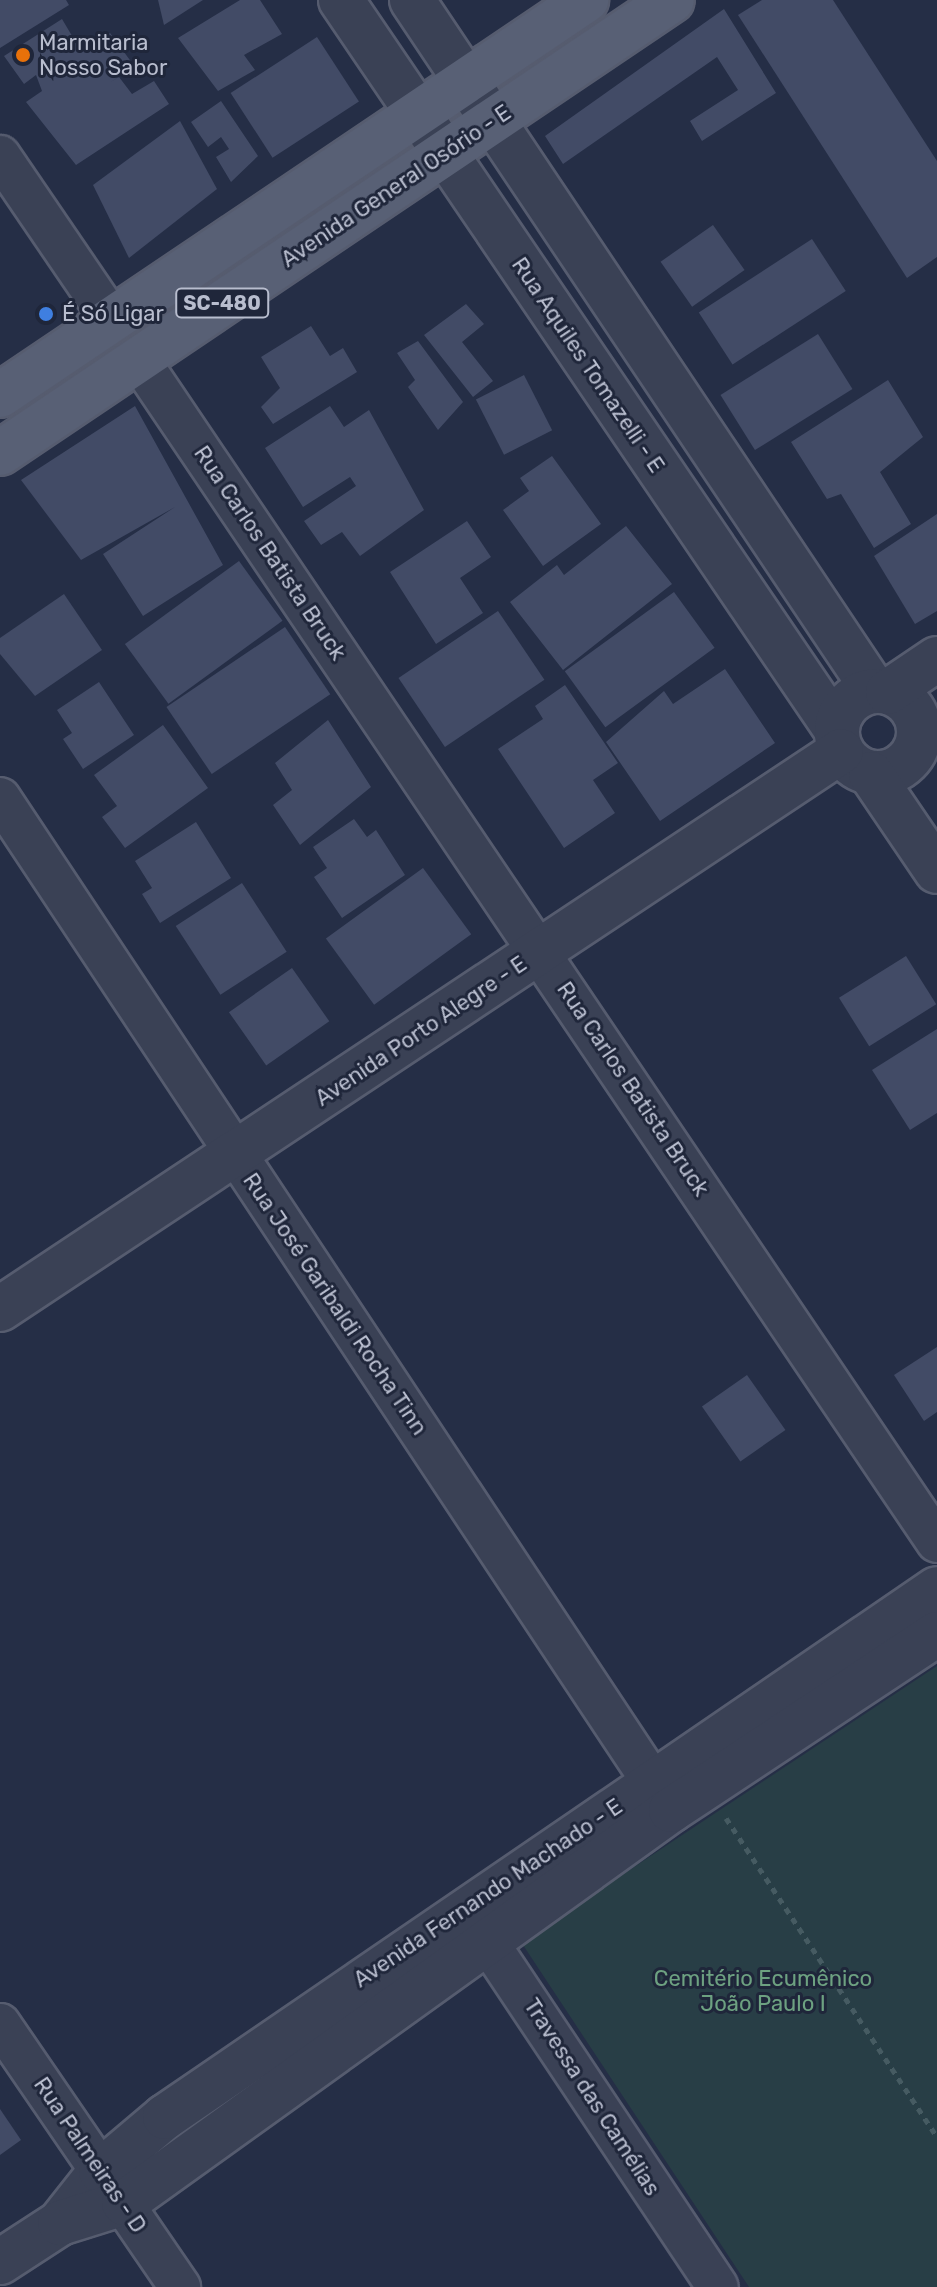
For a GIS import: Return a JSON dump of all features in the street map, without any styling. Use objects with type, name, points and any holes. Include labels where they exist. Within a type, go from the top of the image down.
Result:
[{"type":"main road","name":"SC-480","points":[[0,395],[586,0]]},
{"type":"main road","name":"Avenida General Osório - E","points":[[0,453],[672,0]]},
{"type":"main road","points":[[112,320],[139,360]]},
{"type":"street","name":"Rua Aquiles Tomazelli - E","points":[[341,0],[849,751],[937,871]]},
{"type":"street","points":[[412,0],[704,437],[881,691],[905,700],[927,748],[904,766],[849,751],[849,704],[881,691],[937,659]]},
{"type":"street","points":[[0,156],[112,320]]},
{"type":"street","name":"Rua Carlos Batista Bruck","points":[[139,360],[541,951],[937,1542]]},
{"type":"street","points":[[659,468],[704,437]]},
{"type":"street","name":"Avenida Porto Alegre - E","points":[[0,1309],[849,751]]},
{"type":"street","name":"Rua José Garibaldi Rocha Tinn","points":[[0,798],[236,1153],[676,1793]]},
{"type":"street","name":"Avenida Fernando Machado - E","points":[[0,2262],[490,1942],[937,1589]]},
{"type":"street","name":"Avenida Fernando Machado - E","points":[[112,2187],[165,2117],[465,1907],[676,1793],[937,1634]]},
{"type":"street","name":"Travessa das Camélias","points":[[465,1907],[718,2287]]},
{"type":"street","name":"Rua Palmeiras - D","points":[[0,2024],[180,2287]]},
{"type":"path","points":[[676,1793],[937,2137]]},
{"type":"green space","name":"Cemitério Ecumênico João Paulo I","points":[[937,1666],[937,2287],[749,2287],[521,1942]]},
{"type":"building","points":[[0,0],[66,0],[69,5],[0,48]]},
{"type":"building","points":[[158,0],[203,0],[164,25]]},
{"type":"building","points":[[240,0],[260,0],[282,34],[244,55],[255,70],[218,91],[178,38]]},
{"type":"building","points":[[762,0],[833,0],[937,161],[937,257],[907,278],[738,15]]},
{"type":"building","points":[[724,9],[776,93],[702,141],[690,121],[738,90],[717,57],[563,164],[545,136]]},
{"type":"building","points":[[62,19],[81,51],[110,33],[135,67],[109,83],[119,77],[132,94],[154,81],[169,104],[76,165],[26,102],[42,91],[36,75],[24,84],[4,56]]},
{"type":"building","points":[[317,37],[359,102],[273,158],[231,93]]},
{"type":"building","points":[[221,101],[258,156],[231,182],[216,157],[229,149],[221,137],[208,147],[191,122]]},
{"type":"building","points":[[180,121],[217,189],[129,258],[93,185]]},
{"type":"building","points":[[713,225],[745,270],[692,307],[661,262]]},
{"type":"building","points":[[812,239],[846,291],[733,365],[699,313]]},
{"type":"building","points":[[466,304],[484,324],[462,342],[493,381],[473,397],[424,335]]},
{"type":"building","points":[[311,326],[330,356],[343,348],[357,372],[273,424],[261,407],[280,388],[261,357]]},
{"type":"building","points":[[818,334],[852,389],[755,450],[720,395]]},
{"type":"building","points":[[418,341],[463,402],[438,430],[408,387],[415,380],[397,353]]},
{"type":"building","points":[[524,375],[552,430],[504,455],[476,400]]},
{"type":"building","points":[[888,380],[923,437],[880,472],[911,524],[874,548],[841,494],[827,499],[791,442]]},
{"type":"building","points":[[135,406],[223,565],[143,616],[103,554],[175,507],[81,560],[21,480]]},
{"type":"building","points":[[330,406],[344,427],[369,410],[424,510],[360,556],[342,532],[321,545],[304,521],[356,486],[350,477],[303,507],[265,448]]},
{"type":"building","points":[[552,456],[601,524],[543,566],[503,510],[529,491],[520,478]]},
{"type":"building","points":[[937,514],[937,611],[915,624],[874,556]]},
{"type":"building","points":[[467,521],[491,557],[460,578],[483,613],[436,644],[390,572]]},
{"type":"building","points":[[626,526],[672,584],[563,670],[510,602],[557,565],[564,575]]},
{"type":"building","points":[[239,561],[282,621],[168,704],[125,644]]},
{"type":"building","points":[[674,592],[715,648],[605,727],[565,671]]},
{"type":"building","points":[[64,594],[102,650],[35,696],[0,654],[0,638]]},
{"type":"building","points":[[498,611],[544,680],[445,747],[399,678]]},
{"type":"building","points":[[285,627],[330,694],[212,774],[166,707]]},
{"type":"building","points":[[725,669],[775,743],[660,821],[606,742],[664,691],[673,704]]},
{"type":"building","points":[[99,682],[134,735],[83,769],[63,739],[72,733],[57,710]]},
{"type":"building","points":[[565,685],[618,763],[593,780],[615,813],[564,848],[498,749],[543,719],[535,706]]},
{"type":"building","points":[[328,720],[371,787],[300,845],[273,805],[292,790],[275,763]]},
{"type":"building","points":[[163,725],[208,788],[125,848],[102,817],[117,806],[94,775]]},
{"type":"building","points":[[354,819],[367,837],[376,830],[405,875],[342,918],[314,877],[327,868],[313,847]]},
{"type":"building","points":[[196,822],[231,878],[160,923],[142,894],[152,888],[135,861]]},
{"type":"building","points":[[423,868],[471,934],[374,1005],[326,939]]},
{"type":"building","points":[[242,883],[287,952],[220,995],[176,926]]},
{"type":"building","points":[[906,956],[936,1004],[869,1046],[839,998]]},
{"type":"building","points":[[292,968],[329,1021],[266,1065],[229,1012]]},
{"type":"building","points":[[937,1029],[937,1113],[910,1130],[872,1070]]},
{"type":"building","points":[[937,1347],[937,1412],[924,1421],[894,1375]]},
{"type":"building","points":[[747,1375],[785,1430],[740,1461],[702,1407]]},
{"type":"building","points":[[0,2109],[21,2140],[0,2155]]},
{"type":"place","name":"Marmitaria Nosso Sabor","points":[[23,55]]},
{"type":"place","name":"É Só Ligar","points":[[46,314]]}]
